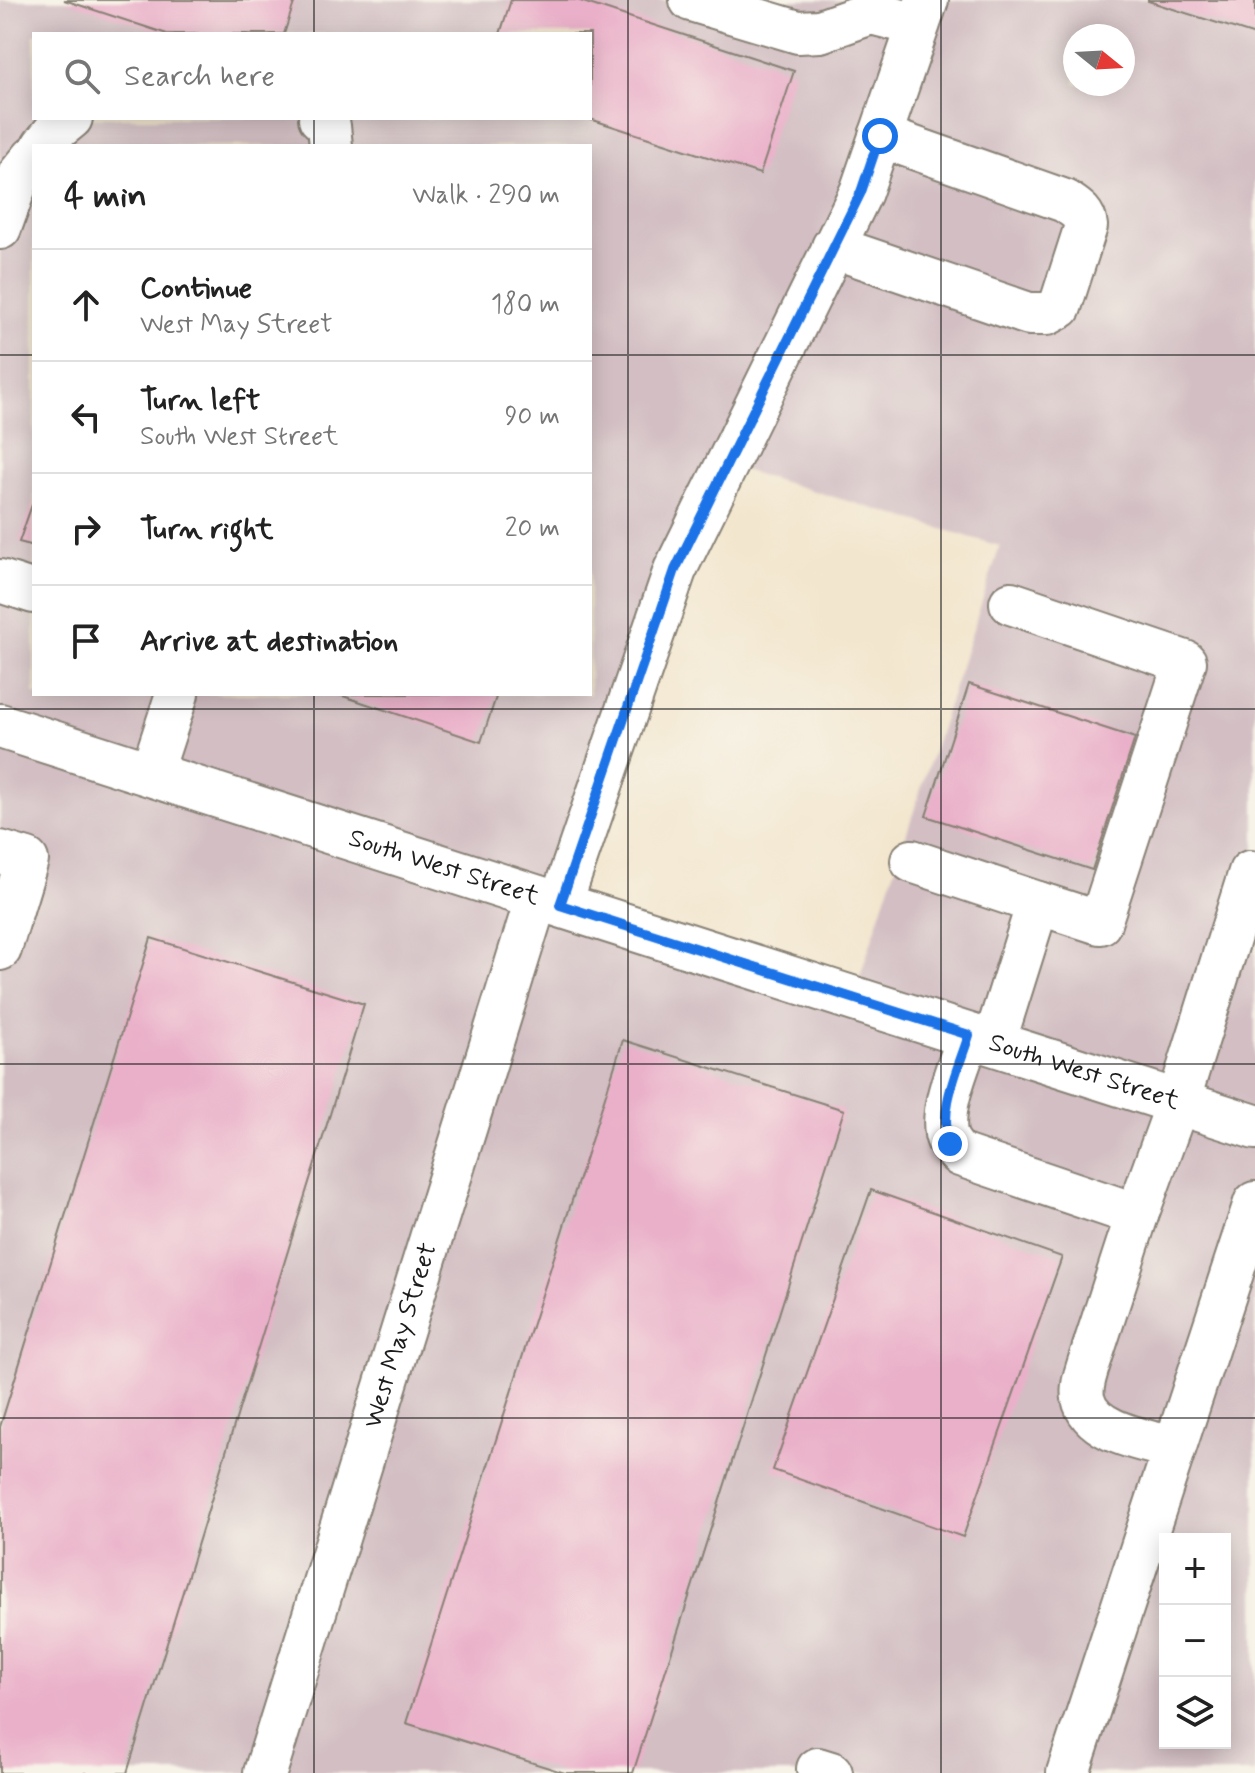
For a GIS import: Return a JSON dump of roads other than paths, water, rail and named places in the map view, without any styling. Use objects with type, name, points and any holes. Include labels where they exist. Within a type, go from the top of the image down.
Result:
[{"type":"main road","name":"South West Street","points":[[0,726],[1255,1127]]},
{"type":"street","points":[[691,0],[798,32],[820,31],[866,7],[922,13]]},
{"type":"street","name":"West May Street","points":[[265,1773],[549,901],[675,570],[861,192],[922,13]]},
{"type":"street","points":[[45,144],[69,120]]},
{"type":"street","points":[[322,120],[329,126],[331,144]]},
{"type":"street","points":[[833,247],[1029,314],[1047,314],[1060,307],[1086,226],[1086,218],[1080,211],[1065,201],[880,136]]},
{"type":"street","points":[[0,228],[19,175],[32,159]]},
{"type":"street","points":[[0,581],[32,591]]},
{"type":"street","points":[[912,861],[1100,923],[1185,662],[1011,603]]},
{"type":"street","points":[[151,774],[176,696]]},
{"type":"street","points":[[0,852],[27,860],[0,949]]},
{"type":"street","points":[[1174,1448],[1117,1431],[1097,1421],[1088,1411],[1083,1387],[1137,1215],[1178,1102],[1250,872]]},
{"type":"street","points":[[1038,903],[982,1039],[947,1108],[946,1133],[950,1144],[960,1155],[1137,1215]]},
{"type":"street","points":[[1068,1773],[1255,1203]]}]
